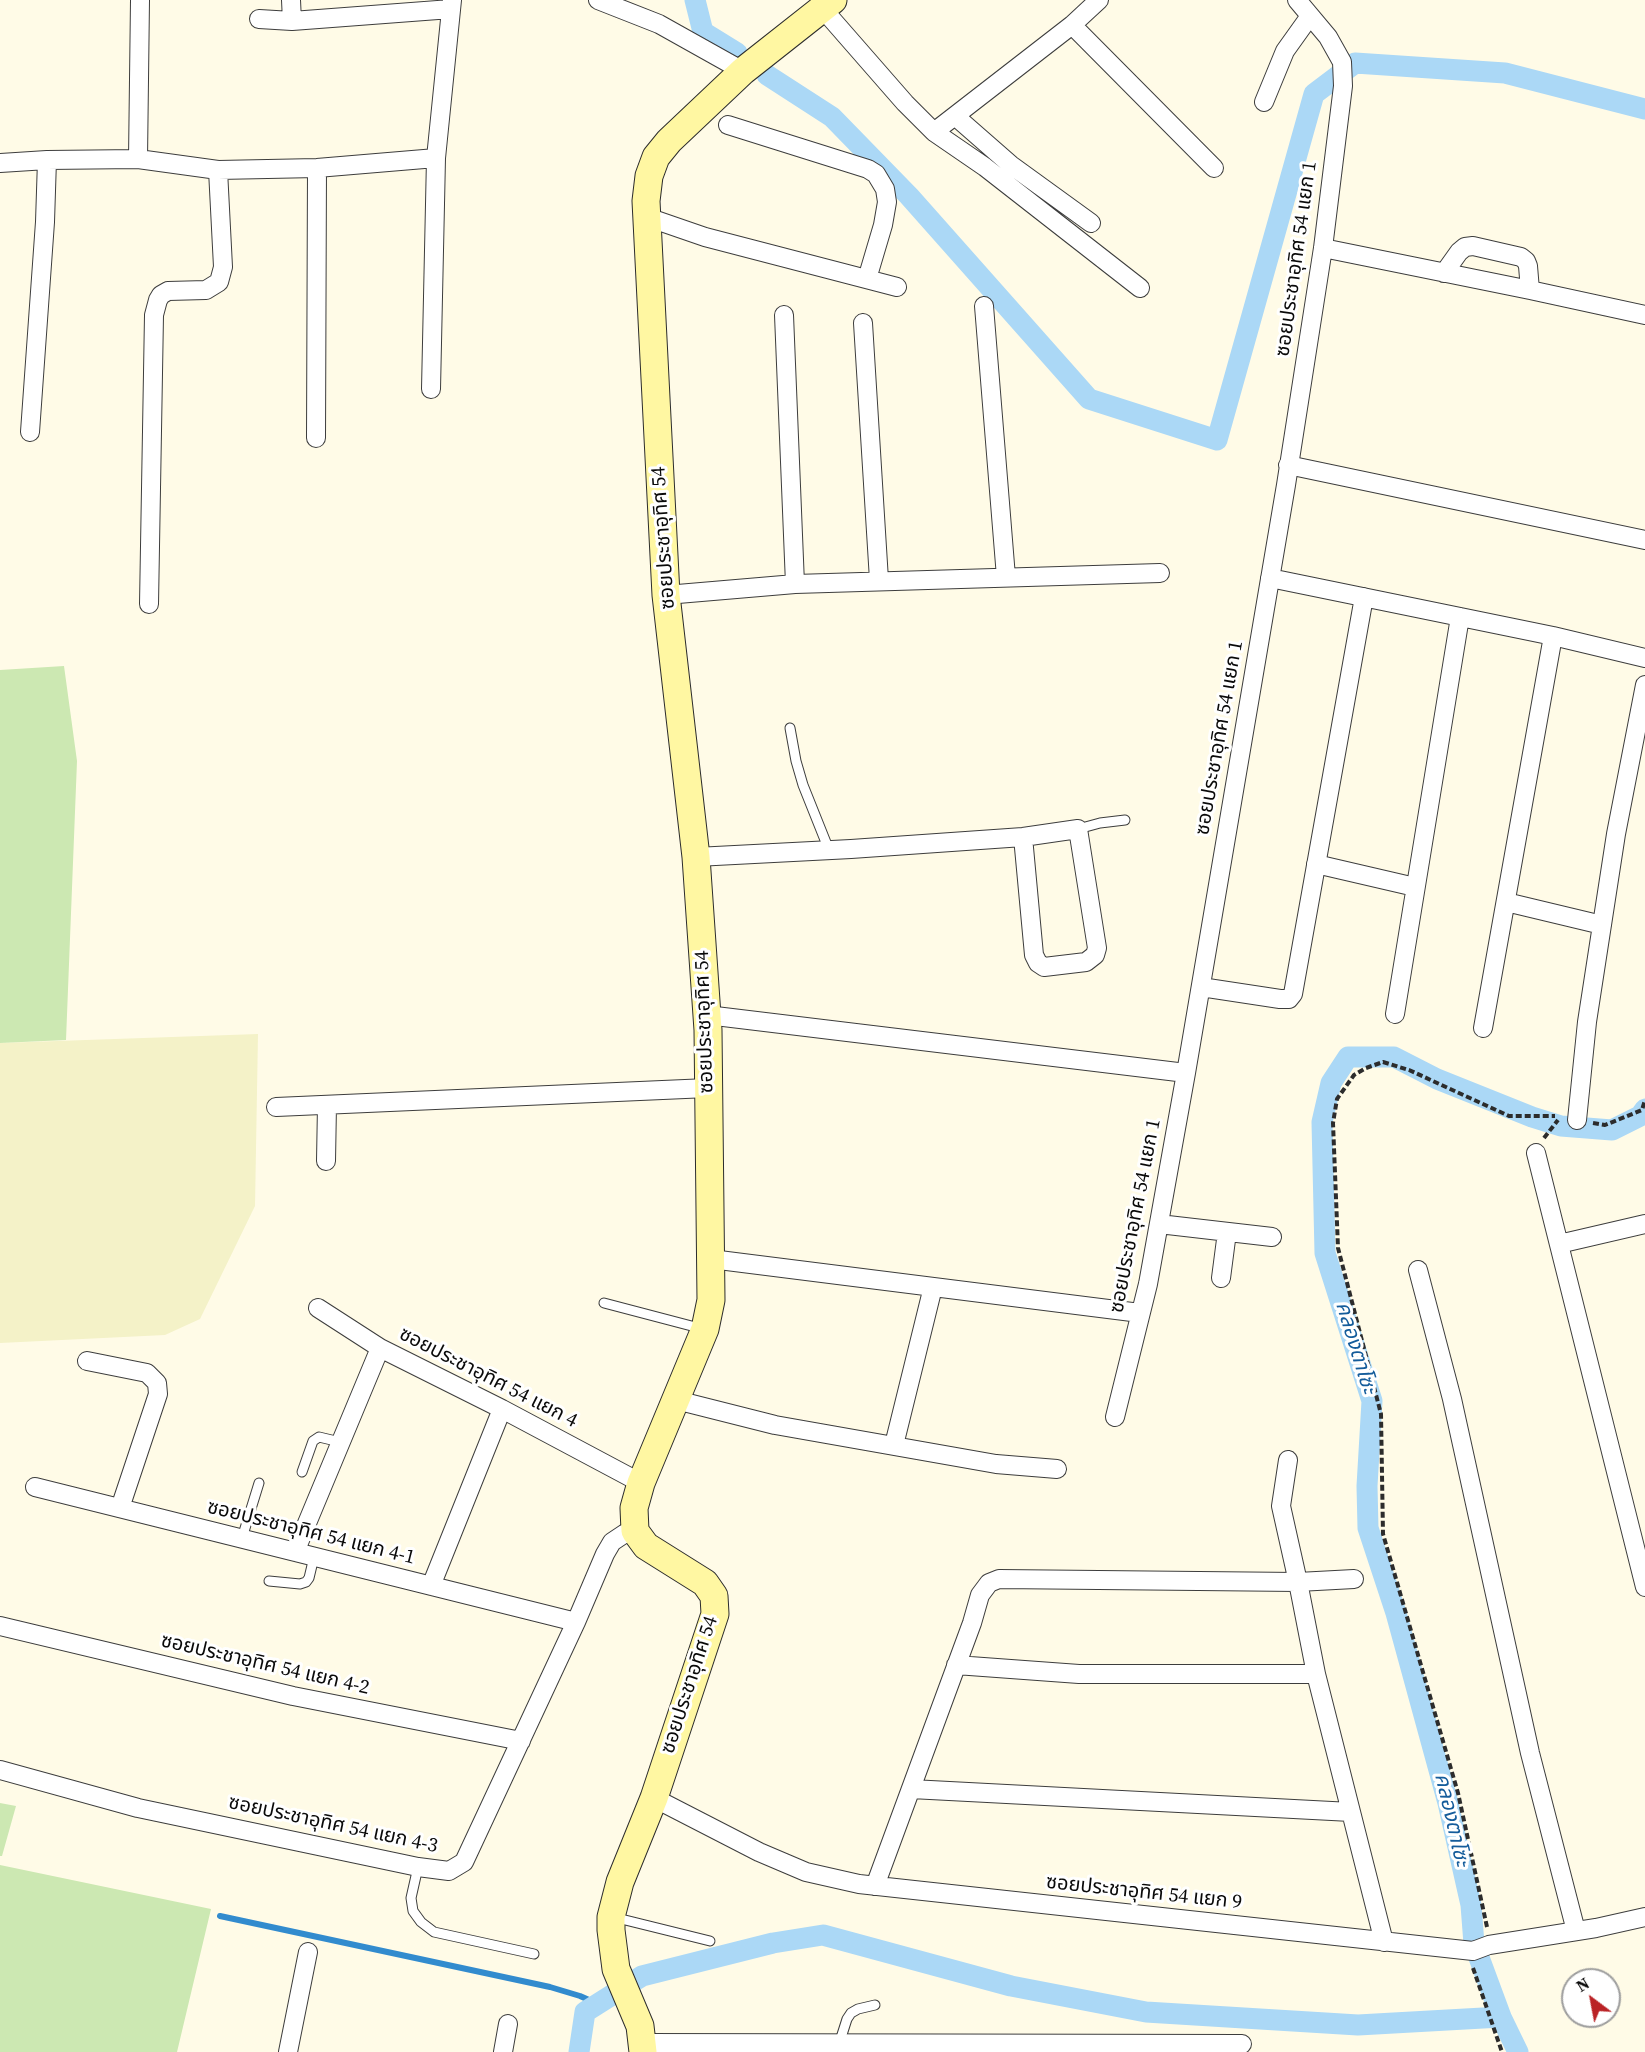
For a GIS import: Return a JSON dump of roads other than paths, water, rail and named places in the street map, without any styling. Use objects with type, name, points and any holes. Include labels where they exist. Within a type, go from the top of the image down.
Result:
[{"type":"street","points":[[138,159],[140,0]]},
{"type":"street","points":[[291,0],[292,21]]},
{"type":"street","points":[[598,0],[619,4],[743,71]]},
{"type":"street","points":[[934,132],[1072,26],[1099,0]]},
{"type":"street","points":[[1264,102],[1285,51],[1310,16],[1297,0]]},
{"type":"street","points":[[828,4],[905,103],[934,132],[985,167],[1140,288]]},
{"type":"street","name":"ซอยประชาอุทิศ 54","points":[[643,2048],[640,2026],[616,1969],[611,1917],[620,1882],[654,1798],[715,1614],[714,1596],[705,1583],[646,1546],[635,1531],[634,1508],[641,1483],[705,1329],[711,1300],[707,1015],[696,857],[666,595],[646,201],[649,176],[656,157],[669,141],[743,71],[828,4]]},
{"type":"street","points":[[259,19],[292,21],[452,5],[436,158],[430,389]]},
{"type":"street","name":"ซอยประชาอุทิศ 54 แยก 1","points":[[1114,1417],[1148,1284],[1186,1073],[1323,248],[1343,86],[1342,62],[1328,37],[1310,16]]},
{"type":"street","points":[[1072,26],[1214,168]]},
{"type":"street","points":[[955,116],[1011,165],[1091,223]]},
{"type":"street","points":[[728,125],[868,169],[876,174],[885,189],[887,202],[883,225],[867,279]]},
{"type":"street","points":[[0,163],[138,159],[218,170],[317,168],[436,158]]},
{"type":"street","points":[[30,432],[45,222],[47,160]]},
{"type":"street","points":[[316,438],[317,168]]},
{"type":"street","points":[[149,604],[154,315],[158,300],[168,291],[206,290],[219,282],[223,267],[218,170]]},
{"type":"street","points":[[647,217],[705,237],[897,287]]},
{"type":"street","points":[[1444,273],[1459,252],[1465,247],[1473,246],[1521,257],[1526,261],[1530,290]]},
{"type":"street","points":[[1323,248],[1645,315]]},
{"type":"street","points":[[984,306],[1006,577]]},
{"type":"street","points":[[784,315],[795,584]]},
{"type":"street","points":[[862,323],[879,580]]},
{"type":"street","points":[[1288,465],[1645,540]]},
{"type":"street","points":[[666,595],[795,584],[879,580],[1160,573]]},
{"type":"street","points":[[1270,578],[1553,636],[1645,658]]},
{"type":"street","points":[[1201,987],[1289,999],[1293,994],[1364,597]]},
{"type":"street","points":[[1395,1014],[1460,617]]},
{"type":"street","points":[[1483,1028],[1553,636]]},
{"type":"street","points":[[1577,1120],[1587,1022],[1616,834],[1645,685]]},
{"type":"street","points":[[696,857],[1023,837],[1078,829],[1097,948],[1095,955],[1086,962],[1044,967],[1038,963],[1034,955],[1023,837]]},
{"type":"street","points":[[1316,864],[1415,887]]},
{"type":"street","points":[[1506,902],[1602,925]]},
{"type":"street","points":[[707,1015],[1186,1073]]},
{"type":"street","points":[[276,1107],[708,1088]]},
{"type":"street","points":[[326,1161],[327,1105]]},
{"type":"street","points":[[1536,1153],[1645,1587]]},
{"type":"street","points":[[1159,1224],[1272,1237]]},
{"type":"street","points":[[1559,1244],[1645,1224]]},
{"type":"street","points":[[1221,1278],[1227,1232]]},
{"type":"street","points":[[711,1259],[1140,1313]]},
{"type":"street","points":[[1418,1270],[1452,1399],[1530,1753],[1576,1931]]},
{"type":"street","points":[[894,1445],[933,1287]]},
{"type":"street","name":"ซอยประชาอุทิศ 54 แยก 4","points":[[318,1308],[380,1348],[641,1483]]},
{"type":"street","points":[[295,1552],[380,1348]]},
{"type":"street","points":[[87,1361],[147,1373],[157,1383],[158,1394],[120,1508]]},
{"type":"street","points":[[676,1400],[775,1425],[996,1464],[1057,1469]]},
{"type":"street","points":[[431,1586],[501,1409]]},
{"type":"street","points":[[1288,1460],[1281,1506],[1316,1674],[1384,1942]]},
{"type":"street","name":"ซอยประชาอุทิศ 54 แยก 4-1","points":[[35,1487],[576,1622]]},
{"type":"street","name":"ซอยประชาอุทิศ 54 แยก 4-3","points":[[0,1770],[138,1808],[418,1867],[449,1871],[464,1862],[576,1622],[605,1554],[612,1542],[624,1534],[635,1531]]},
{"type":"street","points":[[875,1886],[980,1595],[989,1582],[999,1579],[1298,1582],[1354,1579]]},
{"type":"street","name":"ซอยประชาอุทิศ 54 แยก 4-2","points":[[0,1626],[293,1696],[521,1741]]},
{"type":"street","points":[[956,1665],[1079,1674],[1316,1674]]},
{"type":"street","points":[[911,1789],[1351,1812]]},
{"type":"street","name":"ซอยประชาอุทิศ 54 แยก 9","points":[[654,1798],[759,1852],[806,1872],[875,1886],[1384,1942],[1480,1948],[1645,1917]]},
{"type":"street","points":[[288,2052],[308,1952]]},
{"type":"street","points":[[503,2052],[508,2024]]},
{"type":"street","points":[[643,2048],[839,2044],[1242,2044]]},
{"type":"lane","points":[[790,728],[803,785],[829,850]]},
{"type":"lane","points":[[1078,829],[1125,820]]},
{"type":"lane","points":[[604,1303],[705,1329]]},
{"type":"lane","points":[[302,1472],[313,1442],[319,1437],[340,1442]]},
{"type":"lane","points":[[242,1539],[259,1483]]},
{"type":"lane","points":[[269,1581],[300,1584],[306,1582],[314,1557]]},
{"type":"lane","points":[[418,1867],[411,1898],[413,1911],[434,1932],[534,1954]]},
{"type":"lane","points":[[611,1917],[710,1941]]},
{"type":"lane","points":[[839,2044],[851,2013],[875,2005]]},
{"type":"waterway","points":[[695,0],[703,32],[737,53]]},
{"type":"waterway","points":[[767,75],[832,117],[909,196],[1089,399],[1217,440],[1314,94],[1355,63],[1505,73],[1645,109]]},
{"type":"waterway","name":"คลองตาโซะ","points":[[1518,2052],[1501,2017],[1474,1944],[1471,1905],[1448,1803],[1396,1613],[1368,1528],[1367,1486],[1372,1401],[1325,1253],[1322,1122],[1331,1083],[1348,1057],[1394,1057],[1437,1079],[1532,1117],[1561,1126],[1612,1130],[1640,1116],[1645,1109]]},
{"type":"waterway","points":[[220,1916],[550,1987],[598,2004]]},
{"type":"waterway","points":[[579,2052],[585,2012],[642,1976],[773,1943],[823,1935],[1011,1986],[1146,2012],[1358,2025],[1501,2017]]}]
